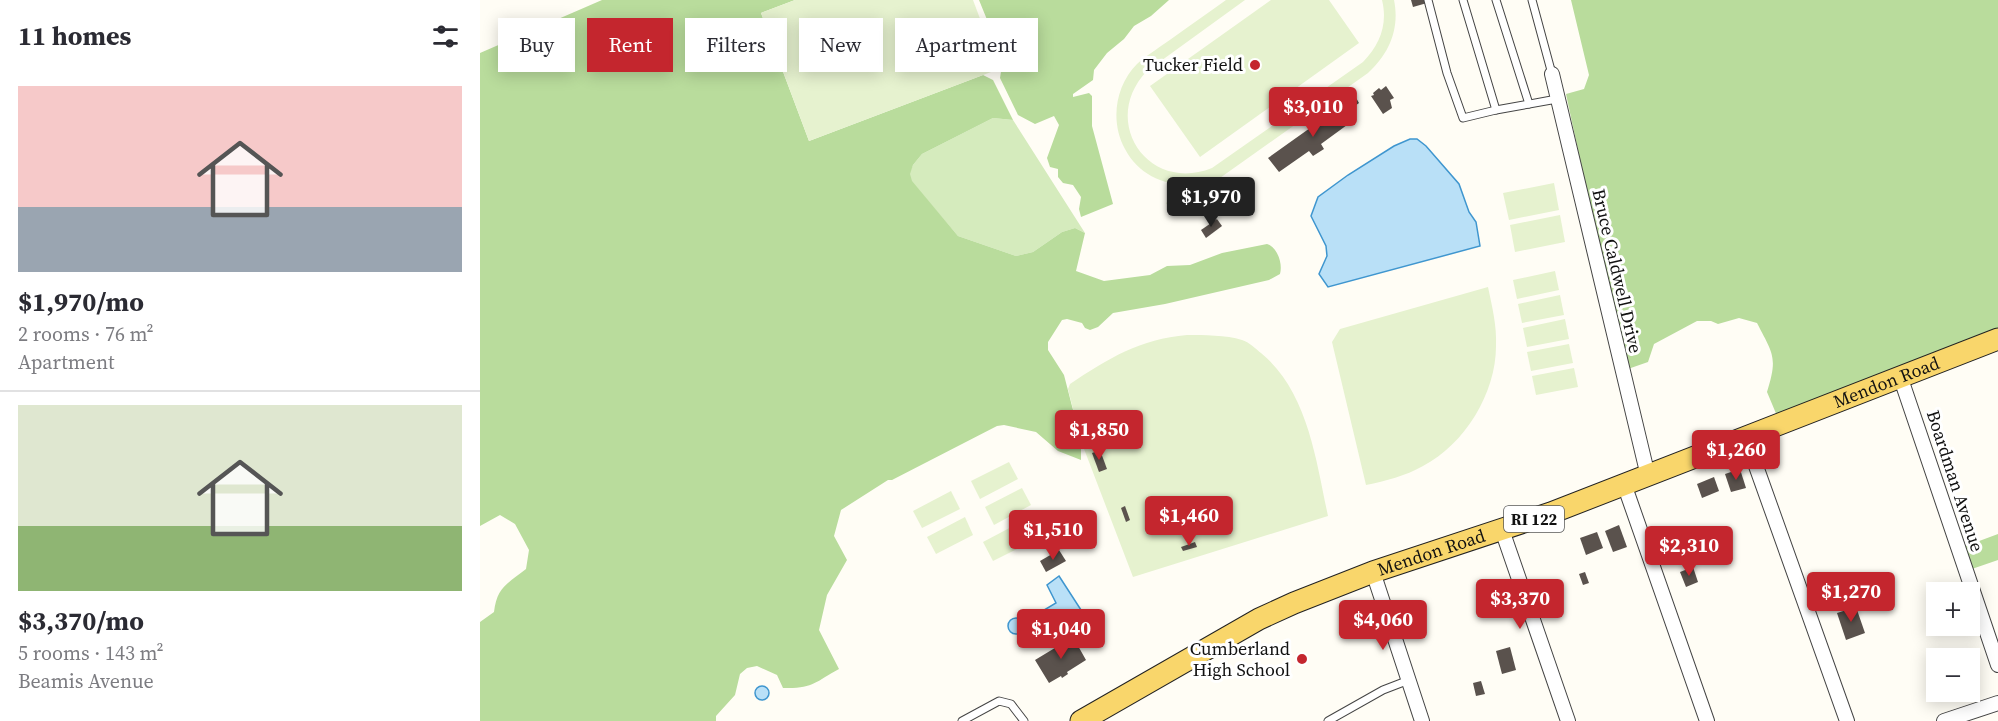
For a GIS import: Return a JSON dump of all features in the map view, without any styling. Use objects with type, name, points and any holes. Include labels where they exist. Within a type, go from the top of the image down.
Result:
[{"type":"main road","name":"Mendon Road","points":[[1081,721],[1259,619],[1294,603],[1373,572],[1502,530],[1648,476],[1998,339]]},
{"type":"street","name":"Bruce Caldwell Drive","points":[[1552,74],[1648,476]]},
{"type":"street","name":"Boardman Avenue","points":[[1900,376],[1998,666]]},
{"type":"street","points":[[1746,438],[1847,721]]},
{"type":"street","points":[[1624,484],[1707,721]]},
{"type":"street","points":[[1502,530],[1568,721]]},
{"type":"street","points":[[1373,572],[1422,721]]},
{"type":"street","points":[[1944,721],[1998,703]]},
{"type":"lane","points":[[1428,0],[1447,73],[1463,118],[1557,99]]},
{"type":"lane","points":[[1464,0],[1496,110]]},
{"type":"lane","points":[[1496,0],[1529,104]]},
{"type":"lane","points":[[1532,0],[1552,74]]},
{"type":"lane","points":[[1328,721],[1383,690],[1409,680]]},
{"type":"lane","points":[[962,721],[999,701],[1011,704],[1024,721]]},
{"type":"green space","points":[[602,0],[795,0],[761,13],[763,18],[685,18],[685,72],[783,72],[809,141],[983,75],[993,80],[1013,120],[993,118],[922,154],[913,165],[910,174],[912,181],[958,236],[1016,256],[1033,252],[1062,232],[1075,228],[1085,233],[1076,271],[1104,281],[1150,275],[1167,266],[1190,265],[1222,253],[1267,244],[1274,248],[1278,256],[1281,265],[1280,274],[1269,280],[1165,304],[1113,313],[1098,327],[1090,330],[1082,323],[1062,320],[1048,342],[1048,350],[1064,375],[1081,441],[1081,460],[1058,451],[1036,432],[1004,425],[997,426],[888,480],[841,510],[834,536],[847,560],[827,595],[819,630],[839,669],[819,681],[808,686],[783,688],[777,675],[757,666],[747,668],[740,674],[735,695],[716,716],[716,721],[480,721],[480,622],[494,612],[500,591],[526,569],[529,550],[515,524],[500,515],[480,526],[480,53],[498,45],[498,72],[575,72],[575,18],[561,18]]},
{"type":"green space","points":[[795,0],[973,0],[980,18],[895,18],[895,72],[991,72],[809,141],[783,72],[787,72],[787,18],[763,18],[761,13]]},
{"type":"green space","points":[[979,0],[1169,0],[1151,16],[1134,26],[1124,39],[1107,53],[1094,70],[1093,80],[1073,94],[1073,97],[1089,93],[1092,96],[1092,126],[1113,204],[1081,217],[1079,209],[1081,197],[1073,185],[1063,183],[1058,177],[1058,169],[1050,167],[1047,158],[1059,125],[1054,116],[1035,124],[1018,115],[1000,78],[1001,72],[1038,72],[1038,18],[986,18]]},
{"type":"green space","points":[[1226,0],[1245,0],[1147,71],[1133,91],[1128,111],[1130,131],[1138,148],[1151,162],[1168,171],[1189,173],[1212,168],[1363,62],[1374,49],[1381,34],[1384,17],[1382,0],[1394,0],[1394,31],[1382,58],[1368,73],[1172,212],[1166,203],[1188,186],[1160,180],[1144,171],[1130,158],[1117,127],[1116,116],[1120,93],[1137,64]]},
{"type":"green space","name":"Tucker Field","points":[[1271,0],[1329,0],[1359,43],[1200,157],[1150,86]]},
{"type":"green space","points":[[1571,0],[1998,0],[1998,339],[1780,423],[1767,392],[1772,371],[1772,356],[1757,323],[1739,318],[1718,324],[1711,321],[1697,321],[1654,344],[1648,362],[1625,370],[1566,94],[1584,89],[1589,75]]},
{"type":"green space","points":[[993,118],[1013,120],[1085,233],[1075,228],[1062,232],[1033,252],[1016,256],[958,236],[911,181],[909,174],[922,154]]},
{"type":"green space","points":[[1554,183],[1559,210],[1509,220],[1503,193]]},
{"type":"green space","points":[[1560,215],[1565,242],[1515,252],[1510,225]]},
{"type":"green space","points":[[1555,271],[1559,290],[1517,299],[1513,280]]},
{"type":"green space","points":[[1488,287],[1496,331],[1495,364],[1484,399],[1475,415],[1452,445],[1423,466],[1388,480],[1366,485],[1332,342],[1340,329]]},
{"type":"green space","points":[[1560,295],[1564,315],[1522,323],[1518,304]]},
{"type":"green space","points":[[1565,319],[1569,339],[1527,347],[1523,328]]},
{"type":"green space","points":[[1187,335],[1222,336],[1245,341],[1277,369],[1290,387],[1308,428],[1328,516],[1133,577],[1081,441],[1068,389],[1070,384],[1126,351],[1154,341]]},
{"type":"green space","points":[[1569,344],[1573,363],[1531,371],[1527,352]]},
{"type":"green space","points":[[1574,368],[1578,387],[1536,395],[1532,376]]},
{"type":"green space","points":[[1009,462],[1018,479],[980,499],[971,481]]},
{"type":"green space","points":[[1022,488],[1031,505],[994,525],[985,507]]},
{"type":"green space","points":[[951,491],[960,509],[922,528],[913,511]]},
{"type":"green space","points":[[965,517],[973,535],[936,554],[927,537]]},
{"type":"green space","points":[[1017,524],[1027,544],[993,561],[983,542]]},
{"type":"green space","points":[[1998,534],[1998,560],[1969,570],[1963,547]]},
{"type":"water","points":[[1410,139],[1417,139],[1426,146],[1459,184],[1469,212],[1476,222],[1480,246],[1328,287],[1319,274],[1327,256],[1326,246],[1311,216],[1318,197],[1394,146]]},
{"type":"water","points":[[1059,576],[1083,615],[1049,635],[1050,637],[1046,640],[1034,616],[1056,603],[1047,585]]},
{"type":"water","points":[[1013,618],[1019,618],[1024,626],[1022,632],[1013,634],[1008,629],[1008,623]]},
{"type":"water","points":[[759,686],[765,686],[769,693],[765,700],[759,700],[755,696],[755,690]]},
{"type":"building","points":[[1411,0],[1426,0],[1427,3],[1413,7]]},
{"type":"building","points":[[1386,86],[1394,98],[1390,100],[1392,108],[1383,114],[1371,96],[1379,88],[1381,90]]},
{"type":"building","points":[[1355,96],[1359,103],[1341,116],[1347,125],[1321,144],[1324,149],[1313,156],[1309,151],[1279,172],[1268,158]]},
{"type":"building","points":[[1217,219],[1222,226],[1206,238],[1201,230]]},
{"type":"building","points":[[1100,450],[1107,469],[1099,472],[1092,453]]},
{"type":"building","points":[[1740,469],[1746,488],[1731,492],[1725,474]]},
{"type":"building","points":[[1714,477],[1719,491],[1702,498],[1697,484]]},
{"type":"building","points":[[1125,506],[1130,520],[1126,522],[1121,508]]},
{"type":"building","points":[[1619,525],[1627,547],[1613,552],[1605,531]]},
{"type":"building","points":[[1597,532],[1603,548],[1586,555],[1580,538]]},
{"type":"building","points":[[1195,542],[1197,547],[1183,551],[1181,547]]},
{"type":"building","points":[[1059,550],[1066,561],[1046,572],[1040,561]]},
{"type":"building","points":[[1693,567],[1698,582],[1686,587],[1680,572]]},
{"type":"building","points":[[1585,572],[1589,583],[1583,585],[1579,574]]},
{"type":"building","points":[[1856,607],[1865,633],[1846,640],[1837,613]]},
{"type":"building","points":[[1073,637],[1086,660],[1062,678],[1061,676],[1049,683],[1035,660]]},
{"type":"building","points":[[1510,647],[1516,670],[1502,674],[1496,651]]},
{"type":"building","points":[[1481,681],[1485,694],[1476,696],[1473,683]]},
{"type":"place","name":"Tucker Field","points":[[1255,65]]},
{"type":"place","name":"Cumberland High School","points":[[1302,659]]}]
